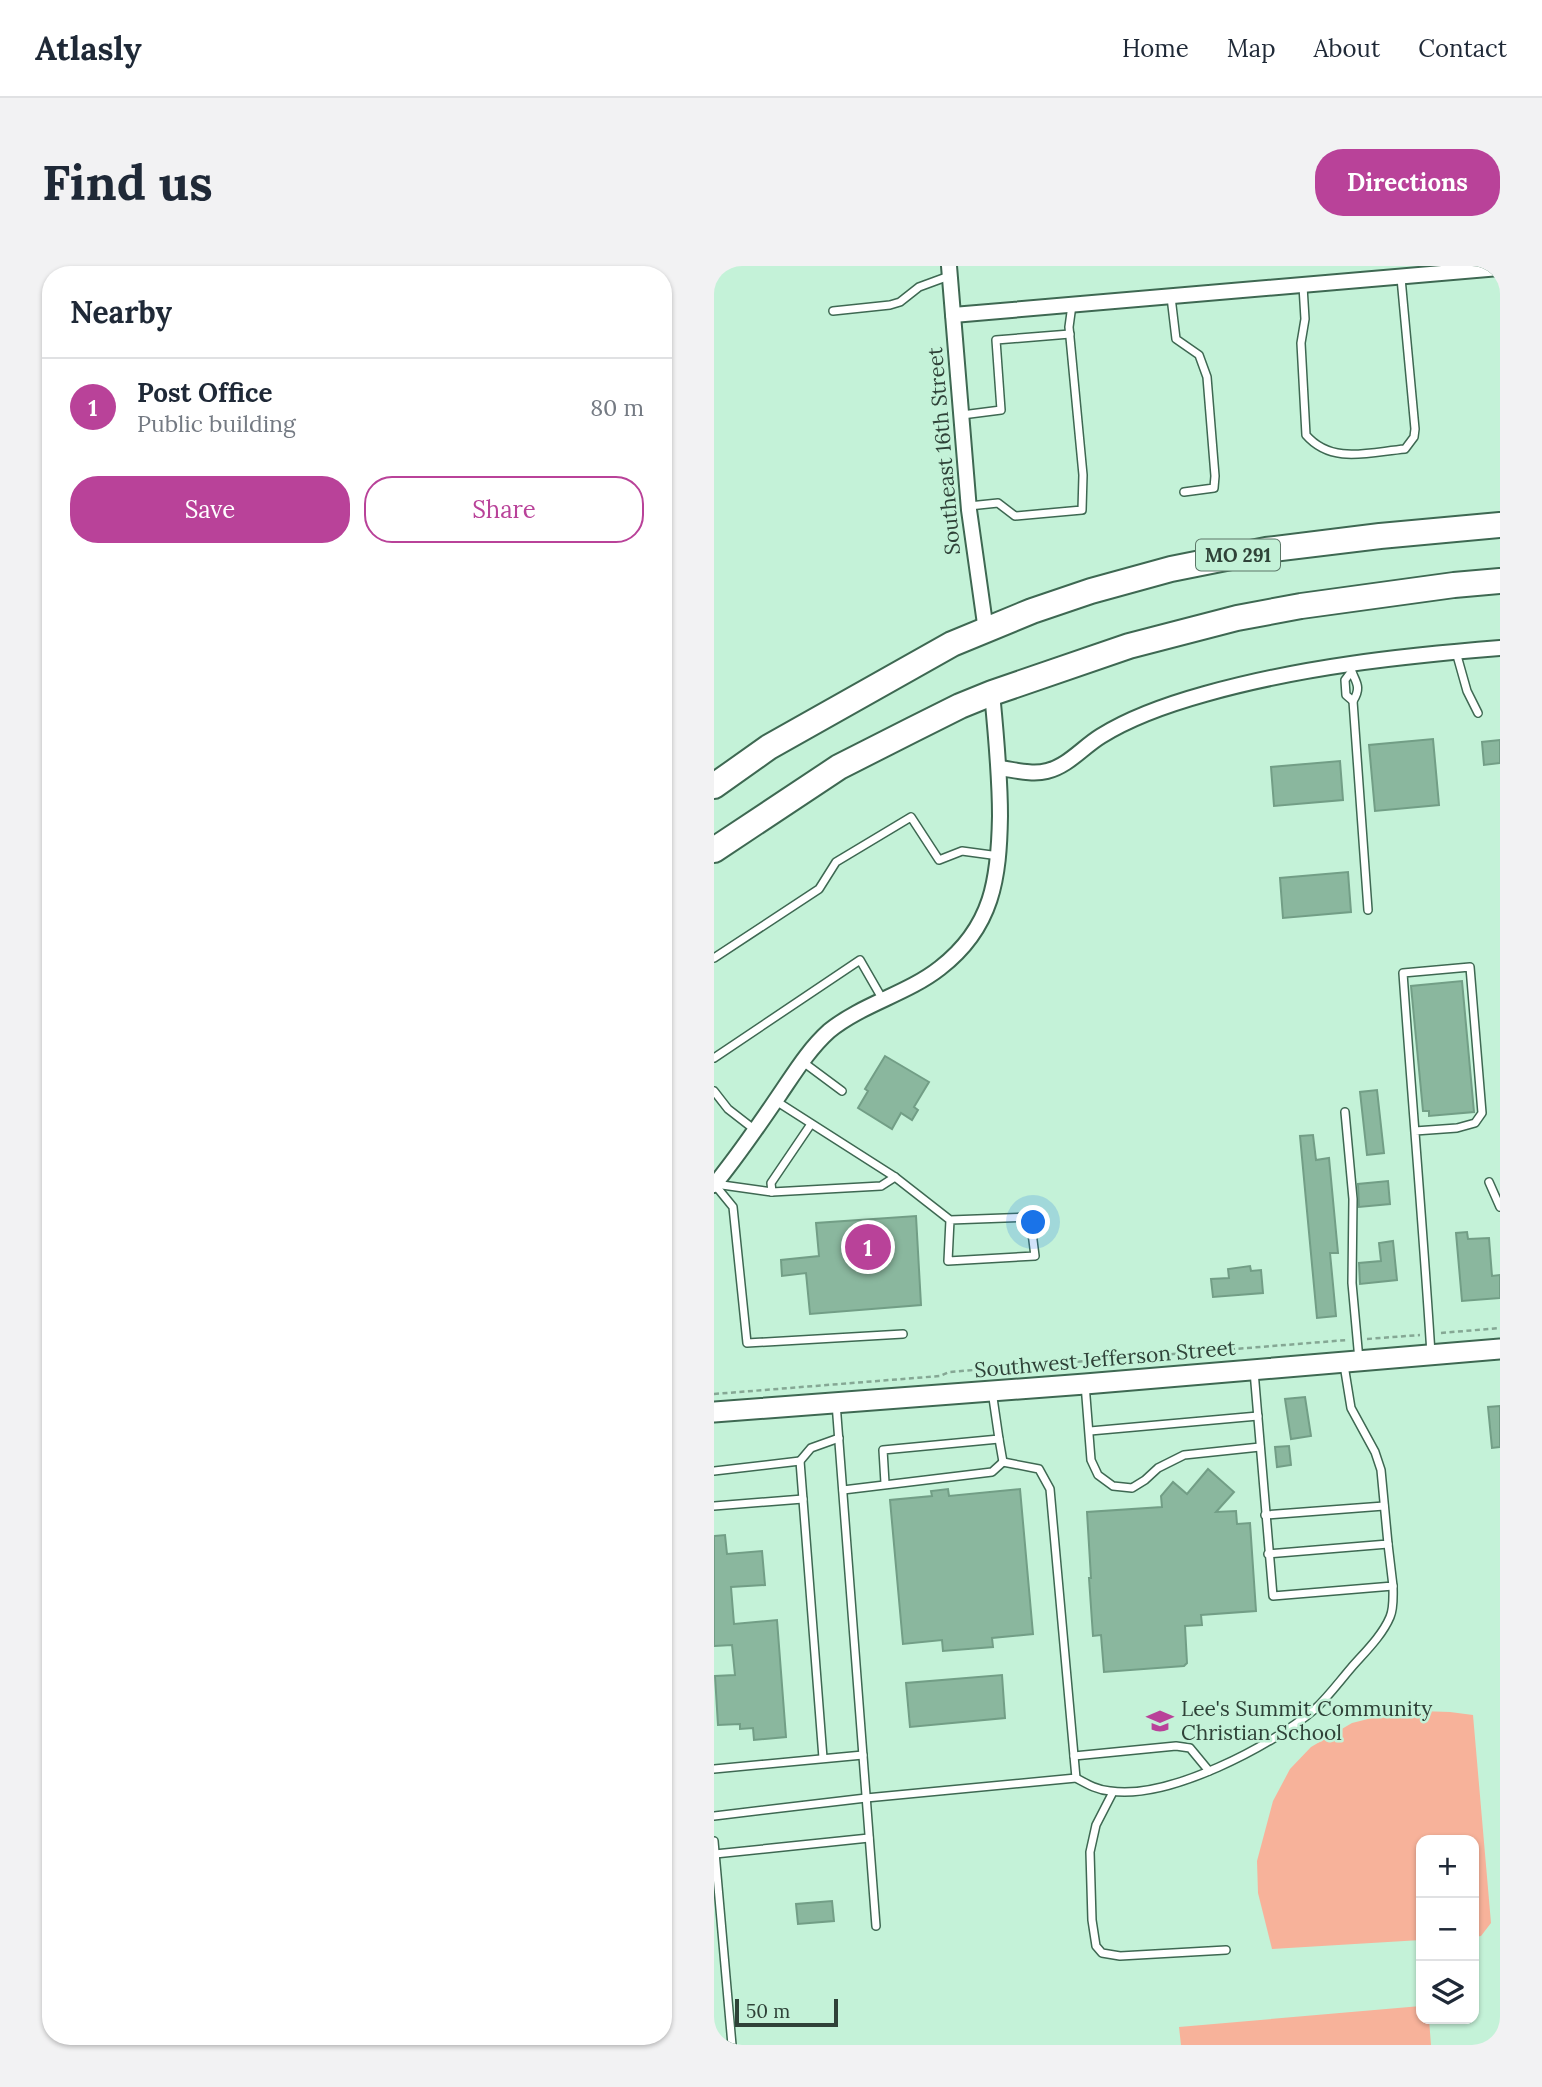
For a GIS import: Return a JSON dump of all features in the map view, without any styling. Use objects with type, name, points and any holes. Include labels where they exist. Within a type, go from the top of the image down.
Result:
[{"type":"highway","name":"MO 291","points":[[714,786],[769,747],[952,644],[1032,611],[1091,591],[1171,569],[1265,550],[1312,543],[1500,526]]},
{"type":"highway","points":[[714,850],[839,767],[960,706],[1129,646],[1237,618],[1314,604],[1500,581]]},
{"type":"street","points":[[953,315],[1500,268]]},
{"type":"street","name":"Southeast 16th Street","points":[[949,271],[968,506],[986,631]]},
{"type":"street","points":[[1000,768],[1049,771],[1122,724],[1176,702],[1249,682],[1455,651],[1500,648]]},
{"type":"street","points":[[714,1184],[802,1061],[829,1032],[846,1020],[923,980],[941,967],[972,934],[983,917],[992,897],[999,856],[1000,768],[992,693]]},
{"type":"street","name":"Southwest Jefferson Street","points":[[714,1412],[1500,1349]]},
{"type":"lane","points":[[833,311],[900,302],[919,287],[949,271]]},
{"type":"lane","points":[[1303,286],[1305,319],[1301,342],[1306,435],[1315,445],[1341,455],[1405,449],[1414,437],[1401,278]]},
{"type":"lane","points":[[1171,297],[1176,339],[1199,355],[1207,377],[1215,476],[1214,488],[1184,492]]},
{"type":"lane","points":[[968,506],[998,503],[1015,516],[1082,510],[1083,475],[1070,334],[1072,305]]},
{"type":"lane","points":[[961,415],[1001,410],[996,340],[1070,334]]},
{"type":"lane","points":[[1455,651],[1466,691],[1478,713]]},
{"type":"lane","points":[[1350,668],[1345,680],[1346,695],[1353,701]]},
{"type":"lane","points":[[1350,668],[1358,681],[1358,694],[1353,701],[1368,910]]},
{"type":"lane","points":[[714,958],[819,890],[836,862],[911,817],[939,860],[962,851],[999,856]]},
{"type":"lane","points":[[714,1058],[860,961],[883,1000]]},
{"type":"lane","points":[[1415,1131],[1457,1128],[1475,1123],[1482,1113],[1470,967],[1403,972],[1430,1334],[1432,1354]]},
{"type":"lane","points":[[802,1061],[842,1091]]},
{"type":"lane","points":[[714,1091],[729,1109],[755,1130]]},
{"type":"lane","points":[[775,1100],[895,1177],[950,1220],[1030,1217],[1035,1256],[948,1261],[950,1220]]},
{"type":"lane","points":[[714,1816],[1076,1778],[1093,1788],[1112,1792],[1146,1791],[1177,1784],[1209,1771],[1282,1733],[1316,1708],[1377,1637],[1390,1618],[1393,1604],[1381,1470],[1375,1452],[1351,1408],[1351,1361],[1357,1339],[1352,1283],[1353,1199],[1345,1112]]},
{"type":"lane","points":[[772,1192],[771,1183],[811,1124]]},
{"type":"lane","points":[[714,1184],[772,1192],[881,1186],[895,1177]]},
{"type":"lane","points":[[1489,1182],[1500,1207]]},
{"type":"lane","points":[[714,1184],[733,1207],[747,1343],[903,1334]]},
{"type":"lane","points":[[1254,1370],[1273,1596],[1393,1586]]},
{"type":"lane","points":[[1085,1384],[1091,1460],[1098,1475],[1113,1486],[1132,1488],[1158,1468],[1184,1455],[1260,1447]]},
{"type":"lane","points":[[992,1391],[1003,1462]]},
{"type":"lane","points":[[836,1403],[876,1926]]},
{"type":"lane","points":[[1090,1431],[1258,1416]]},
{"type":"lane","points":[[714,1471],[800,1461],[811,1448],[839,1438]]},
{"type":"lane","points":[[885,1483],[883,1450],[999,1439]]},
{"type":"lane","points":[[800,1461],[823,1758]]},
{"type":"lane","points":[[843,1490],[992,1472],[1003,1462]]},
{"type":"lane","points":[[1003,1462],[1038,1469],[1050,1489],[1076,1778]]},
{"type":"lane","points":[[714,1506],[803,1499]]},
{"type":"lane","points":[[1265,1515],[1384,1506]]},
{"type":"lane","points":[[1268,1554],[1388,1544]]},
{"type":"lane","points":[[1074,1756],[1176,1746],[1190,1748],[1209,1771]]},
{"type":"lane","points":[[714,1769],[863,1755]]},
{"type":"lane","points":[[1112,1792],[1096,1825],[1090,1852],[1092,1920],[1096,1946],[1101,1952],[1120,1956],[1226,1950]]},
{"type":"lane","points":[[715,1854],[869,1838]]},
{"type":"lane","points":[[714,1841],[733,2045]]},
{"type":"path","points":[[714,1394],[940,1376],[949,1372],[1500,1328]]},
{"type":"shaded area","points":[[1420,1711],[1473,1715],[1491,1923],[1479,1936],[1479,1835],[1416,1835],[1416,1940],[1272,1949],[1258,1893],[1257,1861],[1273,1801],[1290,1769],[1311,1747],[1352,1723],[1388,1714]]},
{"type":"shaded area","points":[[1416,2006],[1416,2024],[1429,2024],[1431,2045],[1181,2045],[1179,2027]]},
{"type":"building","points":[[1433,739],[1439,805],[1375,811],[1369,745]]},
{"type":"building","points":[[1500,740],[1500,763],[1484,765],[1482,742]]},
{"type":"building","points":[[1340,761],[1343,800],[1274,806],[1271,767]]},
{"type":"building","points":[[1348,872],[1351,912],[1283,918],[1280,878]]},
{"type":"building","points":[[1462,981],[1474,1112],[1429,1116],[1429,1111],[1423,1111],[1411,986]]},
{"type":"building","points":[[885,1056],[929,1082],[914,1107],[918,1110],[912,1120],[901,1113],[892,1129],[858,1108],[868,1091],[865,1089]]},
{"type":"building","points":[[1377,1090],[1384,1153],[1367,1155],[1360,1092]]},
{"type":"building","points":[[1313,1135],[1316,1160],[1329,1158],[1338,1253],[1330,1253],[1336,1316],[1317,1318],[1300,1136]]},
{"type":"building","points":[[1388,1181],[1390,1204],[1359,1207],[1358,1184]]},
{"type":"building","points":[[916,1216],[921,1305],[810,1314],[806,1273],[782,1276],[781,1260],[819,1256],[816,1223]]},
{"type":"building","points":[[1467,1232],[1468,1239],[1489,1238],[1492,1276],[1500,1275],[1500,1298],[1462,1301],[1456,1233]]},
{"type":"building","points":[[1393,1241],[1397,1280],[1360,1284],[1359,1263],[1381,1261],[1379,1243]]},
{"type":"building","points":[[1250,1266],[1251,1271],[1261,1270],[1263,1293],[1213,1297],[1211,1279],[1229,1278],[1228,1269]]},
{"type":"building","points":[[1305,1397],[1311,1436],[1291,1439],[1285,1399]]},
{"type":"building","points":[[1500,1406],[1500,1447],[1492,1448],[1488,1407]]},
{"type":"building","points":[[1289,1446],[1291,1465],[1277,1467],[1275,1447]]},
{"type":"building","points":[[1208,1469],[1234,1492],[1216,1512],[1236,1511],[1237,1524],[1250,1523],[1256,1611],[1201,1615],[1202,1625],[1185,1626],[1187,1663],[1184,1666],[1104,1672],[1101,1635],[1093,1636],[1087,1512],[1162,1507],[1161,1496],[1173,1482],[1187,1494]]},
{"type":"building","points":[[948,1489],[949,1496],[1020,1489],[1033,1634],[992,1638],[993,1647],[943,1651],[942,1640],[903,1644],[890,1500],[932,1496],[931,1491]]},
{"type":"building","points":[[725,1535],[727,1554],[762,1551],[765,1585],[731,1587],[734,1624],[777,1620],[786,1737],[754,1740],[753,1728],[740,1729],[740,1724],[718,1725],[715,1676],[735,1675],[732,1645],[714,1646],[714,1536]]},
{"type":"building","points":[[1002,1675],[1005,1718],[910,1727],[906,1683]]},
{"type":"building","points":[[832,1901],[834,1921],[798,1924],[796,1904]]},
{"type":"place","name":"Post Office","points":[[868,1247]]},
{"type":"place","name":"Lee's Summit Community Christian School","points":[[1160,1721]]}]
